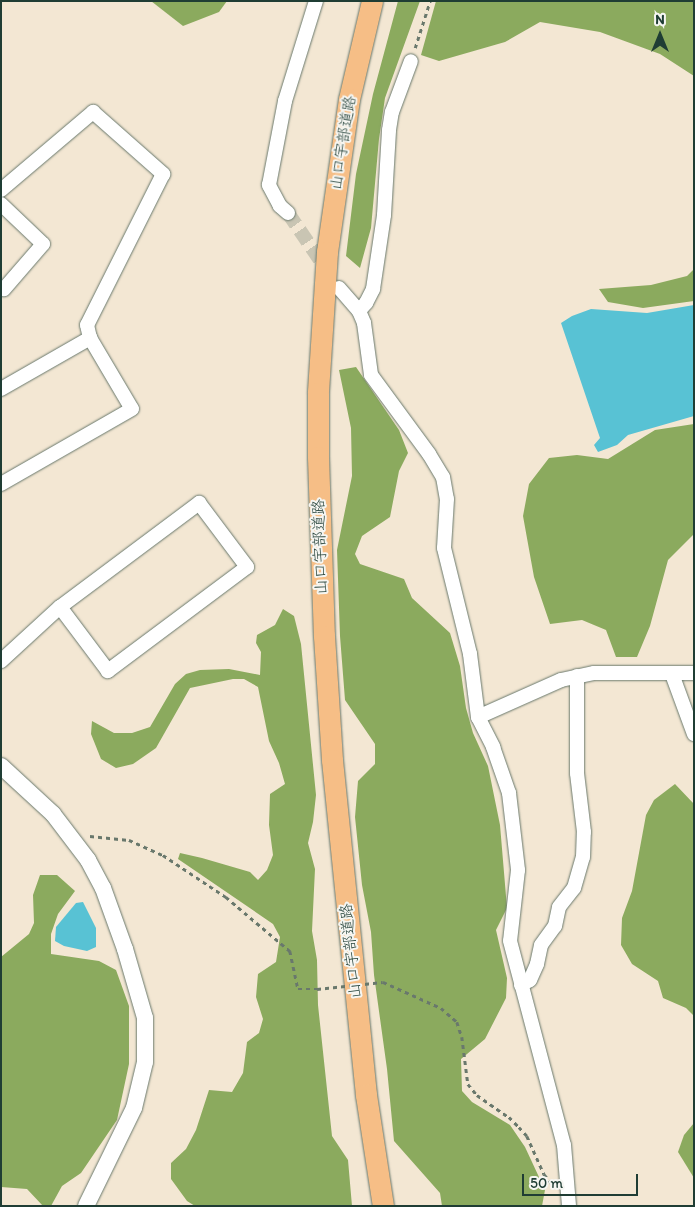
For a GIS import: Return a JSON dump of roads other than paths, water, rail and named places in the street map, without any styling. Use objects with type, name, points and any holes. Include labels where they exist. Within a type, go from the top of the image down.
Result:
[{"type":"main road","name":"山口宇部道路","points":[[372,1],[349,99],[334,200],[321,322],[318,393],[319,520],[332,760],[366,1095],[372,1206]]},
{"type":"main road","name":"山口宇部道路","points":[[366,1095],[383,1206]]},
{"type":"street","points":[[288,213],[280,206],[269,185],[285,101],[316,1]]},
{"type":"street","points":[[359,311],[366,303],[373,289],[384,215],[389,130],[392,112],[411,61]]},
{"type":"street","points":[[1,190],[93,112],[163,174],[87,326],[90,338],[132,408],[1,484]]},
{"type":"street","points":[[1,204],[43,244],[4,290]]},
{"type":"street","points":[[339,288],[359,311],[364,323],[371,375],[429,454],[443,478],[446,499],[444,548],[470,654],[478,717],[494,747],[509,793],[518,870],[510,940],[562,1136],[569,1206]]},
{"type":"street","points":[[1,389],[90,338]]},
{"type":"street","points":[[1,662],[60,607],[199,503],[247,567],[108,671],[60,607]]},
{"type":"street","points":[[478,717],[560,680],[577,676],[594,673],[694,673]]},
{"type":"street","points":[[672,674],[694,734]]},
{"type":"street","points":[[521,985],[530,980],[537,964],[541,946],[555,926],[559,907],[574,888],[583,857],[584,832],[577,773],[577,676]]},
{"type":"street","points":[[1,766],[53,814],[88,860],[103,888],[138,991],[145,1018],[146,1043],[143,1070],[134,1108],[86,1206]]},
{"type":"water","points":[[694,305],[694,416],[628,435],[617,445],[598,452],[594,445],[600,438],[561,323],[572,316],[591,309],[647,313]]},
{"type":"water","points":[[83,902],[96,928],[96,947],[87,951],[64,946],[55,941],[56,927],[76,903]]},
{"type":"tunnel","points":[[288,213],[326,269]]}]
